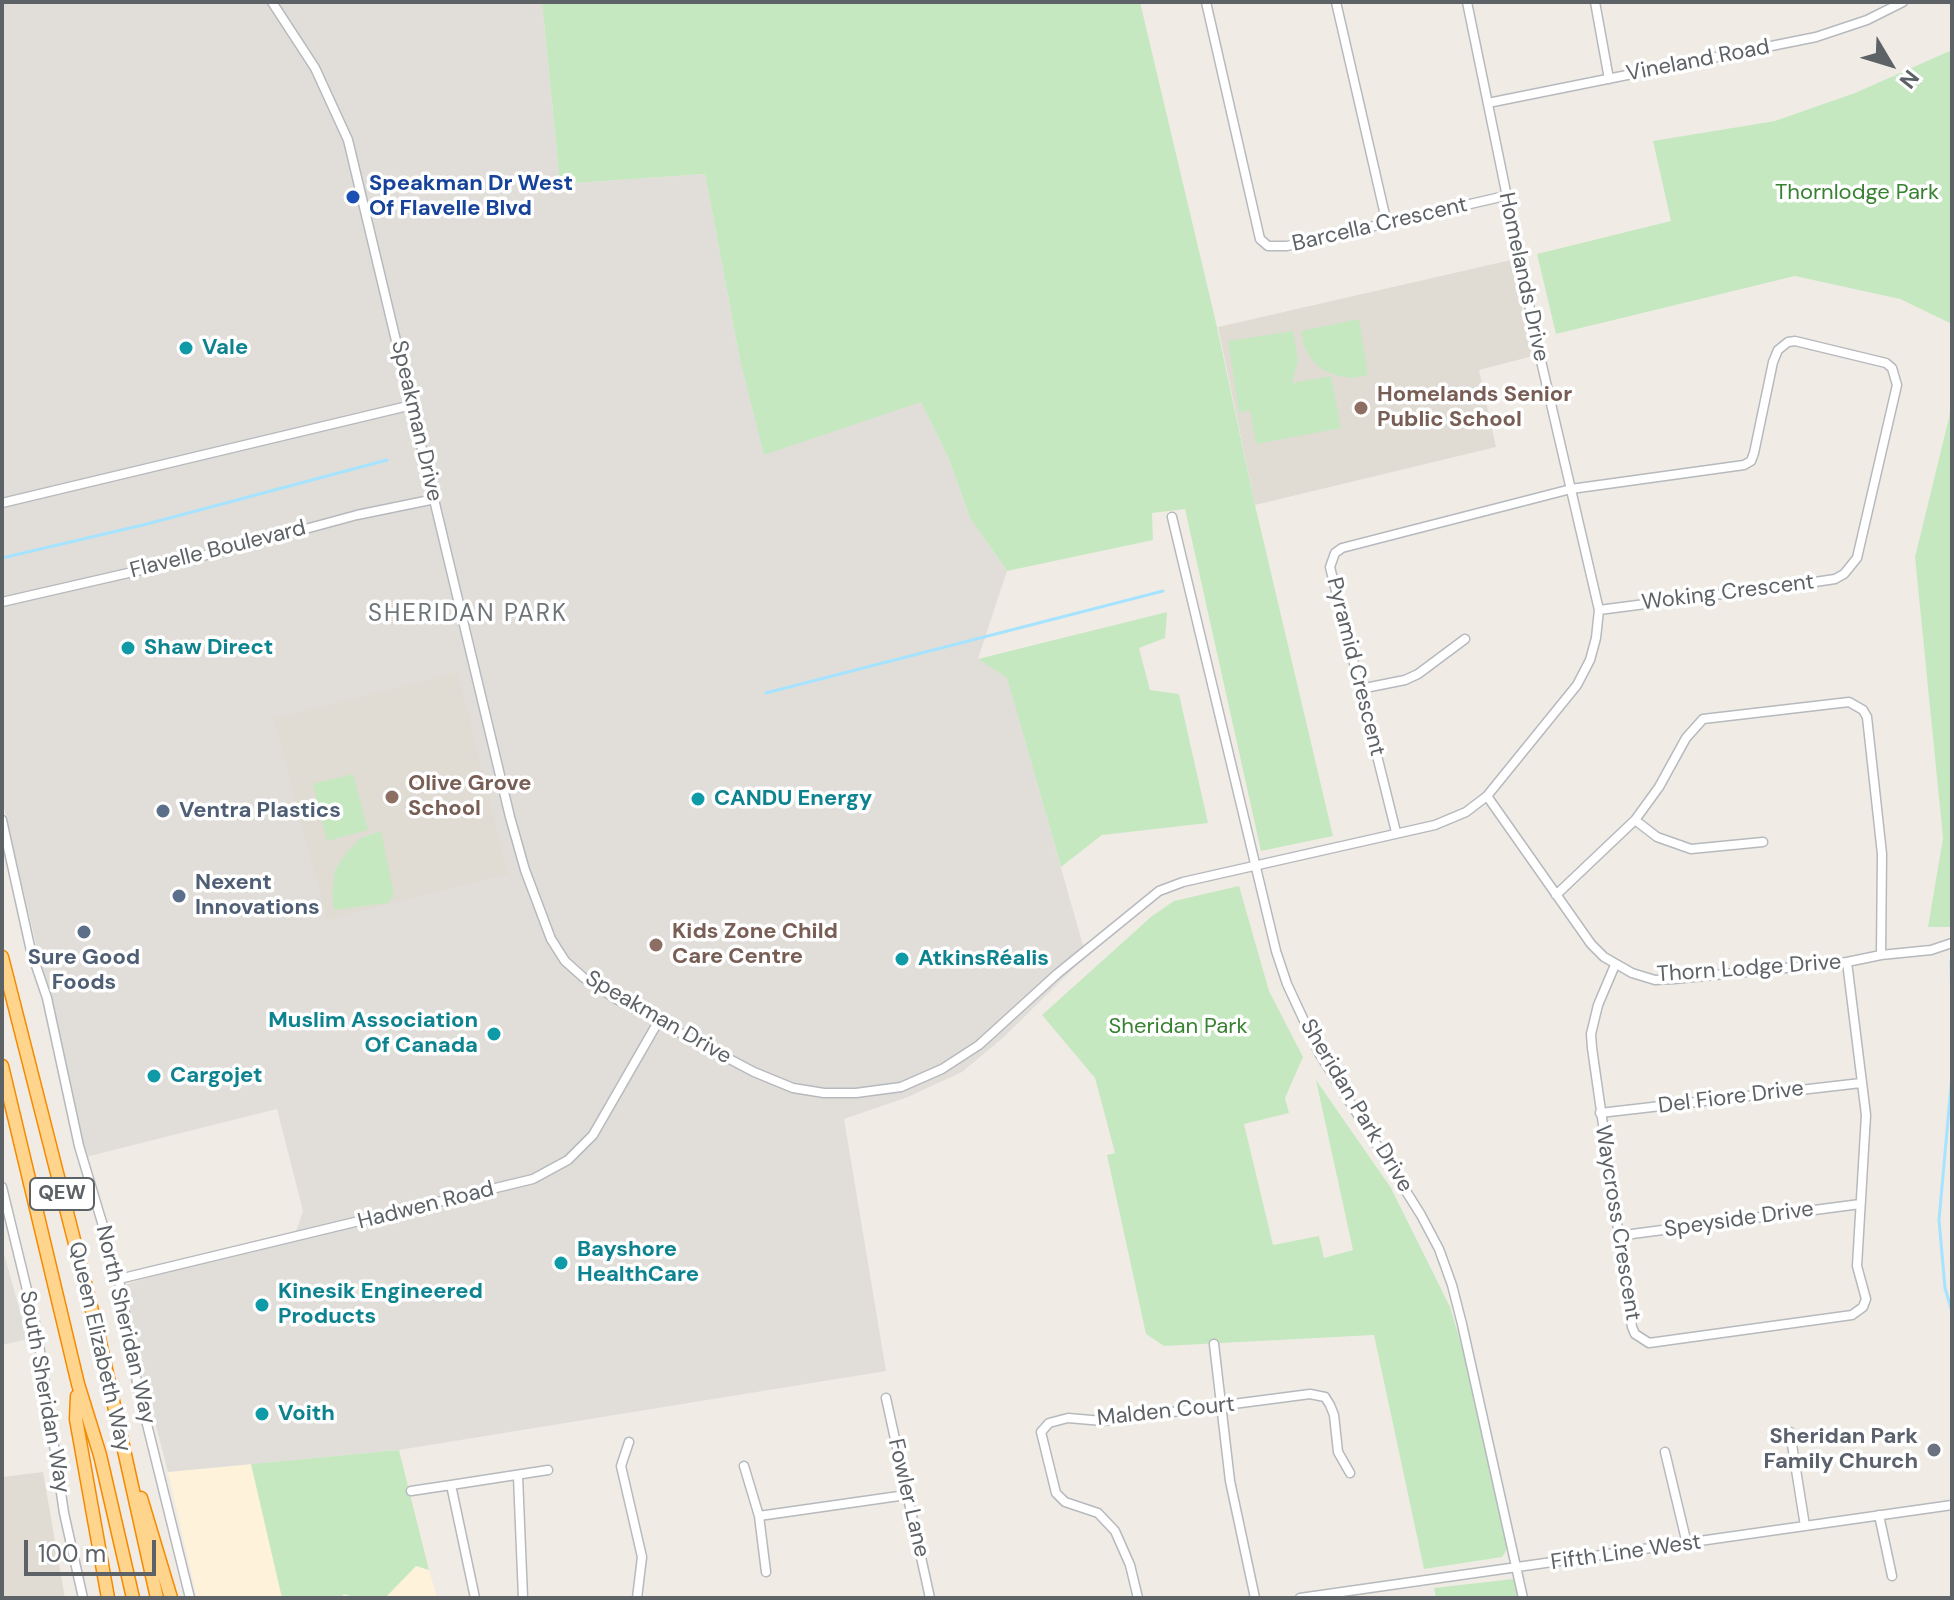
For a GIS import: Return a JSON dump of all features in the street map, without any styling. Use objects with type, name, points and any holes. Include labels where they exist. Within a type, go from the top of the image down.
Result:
[{"type":"highway","name":"Queen Elizabeth Way","points":[[2,957],[99,1338],[157,1598]]},
{"type":"highway","name":"Queen Elizabeth Way","points":[[2,1066],[133,1598]]},
{"type":"highway","points":[[78,1384],[76,1419],[108,1598]]},
{"type":"highway","points":[[117,1424],[127,1448],[171,1598]]},
{"type":"street","name":"Speakman Drive","points":[[272,2],[315,68],[348,140],[510,817],[525,870],[551,939],[565,961],[584,978],[658,1022],[754,1072],[793,1088],[824,1093],[856,1093],[901,1087],[942,1069],[979,1045],[1057,974],[1159,891],[1183,882],[1254,867]]},
{"type":"street","name":"Barcella Crescent","points":[[1206,2],[1260,239],[1268,246],[1276,248],[1505,196]]},
{"type":"street","points":[[1336,2],[1387,224]]},
{"type":"street","name":"Homelands Drive","points":[[1254,867],[1435,825],[1466,812],[1487,796],[1577,685],[1590,660],[1596,638],[1599,610],[1505,196],[1467,2]]},
{"type":"street","points":[[1595,2],[1609,79]]},
{"type":"street","name":"Vineland Road","points":[[1488,103],[1816,37],[1867,20],[1903,2]]},
{"type":"street","name":"Woking Crescent","points":[[1571,489],[1744,465],[1751,461],[1773,362],[1778,350],[1788,342],[1795,341],[1886,363],[1896,376],[1897,385],[1857,558],[1844,574],[1835,579],[1815,582],[1599,610]]},
{"type":"street","points":[[2,503],[412,405]]},
{"type":"street","name":"Pyramid Crescent","points":[[1396,832],[1330,567],[1335,553],[1342,548],[1571,489]]},
{"type":"street","name":"Flavelle Boulevard","points":[[2,602],[224,551],[357,515],[435,499]]},
{"type":"street","name":"Sheridan Park Drive","points":[[1172,517],[1254,867],[1287,984],[1319,1053],[1421,1215],[1439,1249],[1462,1324],[1523,1598]]},
{"type":"street","points":[[1360,689],[1405,680],[1418,674],[1465,639]]},
{"type":"street","points":[[1556,895],[1635,820],[1659,787],[1686,738],[1703,719],[1849,702],[1867,717],[1882,854],[1881,955]]},
{"type":"street","name":"Thorn Lodge Drive","points":[[1487,796],[1591,944],[1615,965],[1655,980],[1847,962],[1931,950],[1952,943]]},
{"type":"street","name":"North Sheridan Way","points":[[2,820],[31,951],[47,998],[79,1146],[119,1279],[138,1388],[190,1598]]},
{"type":"street","points":[[1635,820],[1657,837],[1691,849],[1763,842]]},
{"type":"street","name":"Waycross Crescent","points":[[1615,965],[1598,1005],[1591,1034],[1632,1327],[1635,1334],[1649,1343],[1852,1315],[1866,1299],[1857,1266],[1866,1115],[1847,962]]},
{"type":"street","name":"Hadwen Road","points":[[119,1279],[533,1179],[568,1160],[593,1135],[658,1022]]},
{"type":"street","name":"Del Fiore Drive","points":[[1600,1113],[1861,1083]]},
{"type":"street","name":"South Sheridan Way","points":[[2,1187],[37,1331],[64,1513],[83,1598]]},
{"type":"street","name":"Speyside Drive","points":[[1617,1236],[1860,1204]]},
{"type":"street","points":[[1214,1344],[1230,1481],[1255,1598]]},
{"type":"street","name":"Malden Court","points":[[1138,1598],[1130,1565],[1115,1531],[1098,1513],[1065,1502],[1056,1493],[1041,1432],[1049,1423],[1058,1419],[1103,1421],[1310,1394],[1325,1397],[1334,1415],[1338,1452],[1350,1473]]},
{"type":"street","name":"Fowler Lane","points":[[886,1398],[930,1598]]},
{"type":"street","points":[[1790,1432],[1805,1526]]},
{"type":"street","points":[[629,1442],[621,1466],[642,1557],[637,1598]]},
{"type":"street","points":[[1665,1452],[1687,1544]]},
{"type":"street","points":[[744,1466],[759,1516],[766,1572]]},
{"type":"street","points":[[411,1491],[548,1470]]},
{"type":"street","points":[[518,1476],[523,1598]]},
{"type":"street","points":[[451,1485],[475,1598]]},
{"type":"street","points":[[759,1516],[906,1495]]},
{"type":"street","name":"Fifth Line West","points":[[1300,1598],[1952,1505]]},
{"type":"street","points":[[1879,1515],[1892,1576]]},
{"type":"shaded area","points":[[2,2],[542,2],[560,184],[705,174],[740,360],[921,402],[949,459],[970,518],[1007,571],[978,659],[1007,677],[1086,956],[1005,1036],[962,1072],[908,1097],[844,1119],[886,1371],[399,1450],[168,1472],[122,1295],[127,1284],[294,1237],[303,1211],[277,1109],[86,1157],[2,799]]},
{"type":"shaded area","name":"Homelands Senior Public School","points":[[1511,260],[1533,356],[1479,370],[1496,447],[1255,505],[1218,327]]},
{"type":"shaded area","name":"Olive Grove School","points":[[458,673],[508,874],[327,920],[274,719]]},
{"type":"shaded area","points":[[2,1247],[28,1339],[2,1345]]},
{"type":"shaded area","points":[[251,1464],[282,1598],[197,1598],[168,1472]]},
{"type":"shaded area","points":[[43,1472],[65,1598],[2,1598],[2,1477]]},
{"type":"shaded area","points":[[416,1566],[429,1570],[437,1598],[385,1598]]},
{"type":"green space","points":[[542,2],[1140,2],[1333,836],[1261,851],[1185,509],[1152,513],[1153,540],[1007,571],[970,518],[949,459],[921,402],[764,455],[740,360],[705,174],[560,184]]},
{"type":"green space","name":"Thornlodge Park","points":[[1952,50],[1952,324],[1900,299],[1795,276],[1556,334],[1537,254],[1671,221],[1653,141],[1775,121],[1855,93]]},
{"type":"green space","points":[[1359,319],[1368,375],[1353,378],[1323,370],[1312,360],[1304,346],[1301,331]]},
{"type":"green space","points":[[1293,331],[1298,361],[1292,383],[1331,376],[1341,428],[1256,444],[1250,410],[1239,413],[1228,341]]},
{"type":"green space","points":[[1952,392],[1952,927],[1928,927],[1943,838],[1915,557],[1949,418]]},
{"type":"green space","points":[[1167,612],[1165,638],[1139,648],[1150,690],[1179,694],[1208,823],[1102,835],[1061,867],[1007,678],[978,659]]},
{"type":"green space","points":[[353,774],[368,830],[327,841],[313,784]]},
{"type":"green space","points":[[381,831],[394,895],[388,903],[334,910],[332,892],[335,870],[361,838]]},
{"type":"green space","name":"Sheridan Park","points":[[1239,886],[1269,991],[1303,1057],[1285,1098],[1289,1113],[1244,1124],[1273,1245],[1319,1236],[1324,1258],[1353,1250],[1316,1080],[1391,1188],[1450,1307],[1466,1360],[1509,1546],[1502,1557],[1424,1569],[1374,1335],[1164,1346],[1146,1334],[1107,1155],[1115,1153],[1095,1078],[1042,1015],[1152,916],[1174,901]]},
{"type":"green space","points":[[399,1450],[429,1570],[416,1566],[385,1598],[356,1598],[344,1594],[340,1598],[282,1598],[251,1464]]},
{"type":"green space","points":[[1513,1579],[1518,1585],[1520,1598],[1436,1598],[1434,1588]]},
{"type":"waterway","points":[[2,558],[147,524],[387,460]]},
{"type":"waterway","points":[[766,693],[1163,591]]},
{"type":"waterway","points":[[1951,960],[1952,1010]]},
{"type":"waterway","points":[[1952,1075],[1939,1220],[1945,1288],[1952,1312]]},
{"type":"place","name":"Speakman Dr West Of Flavelle Blvd","points":[[353,197]]},
{"type":"place","name":"Vale","points":[[186,348]]},
{"type":"place","name":"Homelands Senior Public School","points":[[1361,408]]},
{"type":"place","name":"Shaw Direct","points":[[128,648]]},
{"type":"place","name":"Olive Grove School","points":[[392,797]]},
{"type":"place","name":"CANDU Energy","points":[[698,799]]},
{"type":"place","name":"Ventra Plastics","points":[[163,811]]},
{"type":"place","name":"Nexent Innovations","points":[[179,896]]},
{"type":"place","name":"Sure Good Foods","points":[[84,932]]},
{"type":"place","name":"Kids Zone Child Care Centre","points":[[656,945]]},
{"type":"place","name":"AtkinsRéalis","points":[[902,959]]},
{"type":"place","name":"Muslim Association Of Canada","points":[[494,1034]]},
{"type":"place","name":"Cargojet","points":[[154,1076]]},
{"type":"place","name":"Bayshore HealthCare","points":[[561,1263]]},
{"type":"place","name":"Kinesik Engineered Products","points":[[262,1305]]},
{"type":"place","name":"Voith","points":[[262,1414]]},
{"type":"place","name":"Sheridan Park Family Church","points":[[1934,1450]]},
{"type":"district","name":"SHERIDAN PARK","points":[[468,615]]}]
